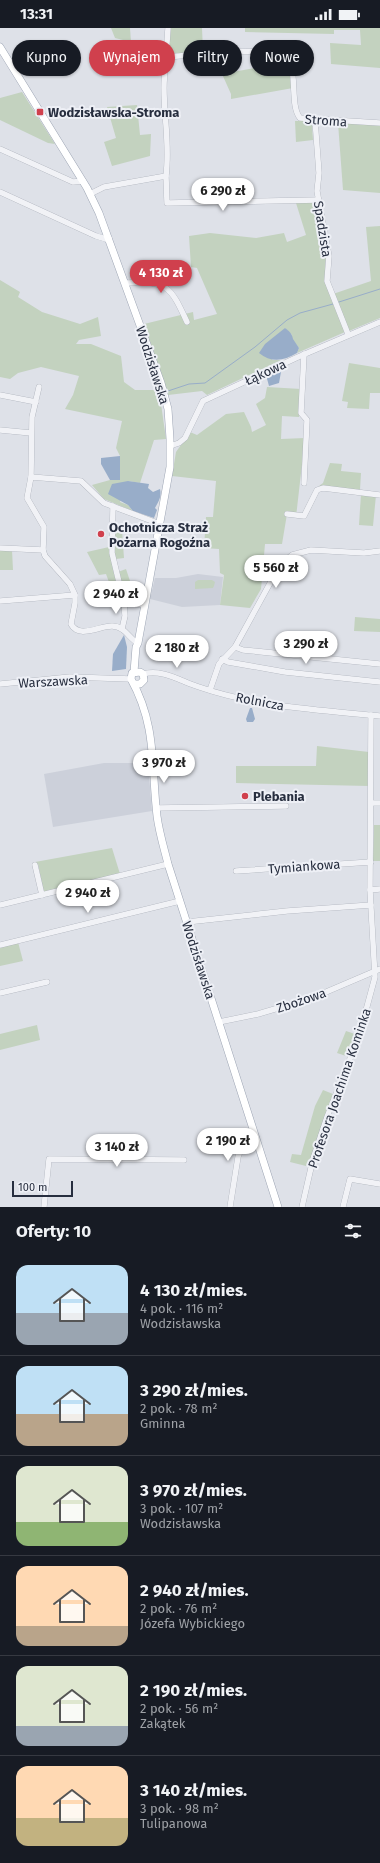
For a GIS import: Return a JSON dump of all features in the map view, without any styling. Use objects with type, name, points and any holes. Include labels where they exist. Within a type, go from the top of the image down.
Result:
[{"type":"main road","name":"Wodzisławska","points":[[0,47],[90,194],[126,283],[161,383],[168,409],[170,467],[138,643],[139,672],[144,680],[136,682],[144,708],[152,746],[156,808],[168,864],[278,1207]]},
{"type":"main road","points":[[136,682],[131,675],[139,672]]},
{"type":"street","points":[[167,40],[168,28]]},
{"type":"street","name":"Stroma","points":[[175,56],[230,52],[285,51],[290,60],[297,113],[302,119],[380,123]]},
{"type":"street","points":[[165,76],[164,89],[168,132],[166,176],[167,203],[318,200]]},
{"type":"street","name":"Spadzista","points":[[315,120],[319,173],[317,191],[329,256],[327,280],[348,334]]},
{"type":"street","points":[[0,149],[73,182],[83,181]]},
{"type":"street","points":[[90,194],[104,187],[166,176]]},
{"type":"street","points":[[0,192],[96,236],[106,240],[109,238]]},
{"type":"street","points":[[126,283],[152,283],[167,287],[174,296],[187,322]]},
{"type":"street","name":"Łąkowa","points":[[170,446],[180,443],[185,438],[203,401],[348,334],[380,322]]},
{"type":"street","points":[[304,354],[301,413],[307,420],[304,483]]},
{"type":"street","points":[[39,387],[32,417],[31,477],[27,498],[44,527],[43,550],[49,562],[70,584],[75,595],[75,603],[70,619],[71,624],[74,629],[84,631],[111,626],[122,629],[138,643]]},
{"type":"street","points":[[0,395],[36,402]]},
{"type":"street","points":[[0,430],[31,433]]},
{"type":"street","points":[[31,477],[81,481],[104,503],[160,524]]},
{"type":"street","points":[[287,514],[304,516],[317,490],[323,488],[380,495]]},
{"type":"street","points":[[113,506],[112,553],[124,602],[125,616],[122,629]]},
{"type":"street","points":[[0,548],[43,550]]},
{"type":"street","points":[[210,690],[216,668],[222,659],[235,647],[276,571],[287,558],[303,551],[311,550],[364,553],[380,551]]},
{"type":"street","points":[[0,601],[75,595]]},
{"type":"street","points":[[124,602],[145,605]]},
{"type":"street","points":[[235,647],[243,650],[380,664]]},
{"type":"street","points":[[222,659],[228,662],[285,672],[380,682]]},
{"type":"street","name":"Rolnicza","points":[[139,672],[164,674],[210,690],[291,708],[380,716]]},
{"type":"street","name":"Warszawska","points":[[0,684],[70,677],[136,682]]},
{"type":"street","name":"Profesora Joachima Kominka","points":[[302,1207],[314,1159],[327,1117],[359,1036],[378,969],[373,943],[370,890],[372,803],[371,716]]},
{"type":"street","points":[[372,803],[380,803]]},
{"type":"street","points":[[156,808],[286,806]]},
{"type":"street","name":"Tymiankowa","points":[[236,871],[371,862]]},
{"type":"street","points":[[0,906],[168,864]]},
{"type":"street","points":[[35,865],[42,895]]},
{"type":"street","points":[[370,890],[380,889]]},
{"type":"street","points":[[0,945],[180,901]]},
{"type":"street","points":[[187,922],[280,912],[371,905]]},
{"type":"street","points":[[373,943],[380,942]]},
{"type":"street","name":"Zbożowa","points":[[219,1022],[258,1014],[312,998],[378,969]]},
{"type":"street","points":[[0,993],[47,982]]},
{"type":"street","points":[[230,1207],[238,1157],[242,1146],[257,1142]]},
{"type":"street","points":[[44,1207],[47,1162],[50,1159],[184,1160]]},
{"type":"street","points":[[343,1207],[350,1179],[380,1184]]},
{"type":"shaded area","points":[[198,574],[223,577],[220,605],[182,607],[150,599],[155,578],[176,578]]},
{"type":"shaded area","points":[[104,763],[148,763],[152,811],[53,827],[44,774]]},
{"type":"green space","points":[[111,28],[130,28],[131,40],[115,38]]},
{"type":"green space","points":[[169,28],[202,28],[203,40],[183,40],[183,53],[175,53],[175,40],[169,40]]},
{"type":"green space","points":[[245,28],[380,28],[380,68],[331,64],[330,43],[361,45],[360,30],[334,30],[334,34],[245,32]]},
{"type":"green space","points":[[250,69],[250,76],[292,76],[293,88],[231,99],[231,94],[223,76],[242,76],[242,70]]},
{"type":"green space","points":[[22,92],[55,144],[48,143],[0,120],[0,98]]},
{"type":"green space","points":[[137,105],[140,135],[151,134],[150,156],[112,166],[104,142],[116,138],[107,107]]},
{"type":"green space","points":[[295,121],[309,121],[312,125],[313,140],[296,142]]},
{"type":"green space","points":[[338,123],[380,125],[380,193],[343,190]]},
{"type":"green space","points":[[316,202],[326,255],[325,281],[345,332],[297,353],[299,348],[292,339],[292,335],[285,328],[272,360],[281,360],[207,395],[202,391],[168,395],[144,324],[193,312],[194,320],[217,314],[197,268],[191,267],[189,236],[210,233],[256,238],[284,233],[287,242],[306,235],[296,203]]},
{"type":"green space","points":[[380,226],[380,318],[349,331],[333,294],[371,281],[366,227]]},
{"type":"green space","points":[[0,280],[20,292],[18,297],[42,312],[80,324],[98,317],[101,336],[79,340],[76,344],[91,344],[121,356],[124,382],[135,390],[159,390],[166,439],[154,440],[140,483],[128,481],[120,502],[128,505],[133,511],[104,499],[92,485],[110,480],[120,480],[120,456],[116,448],[122,421],[65,409],[73,395],[79,376],[41,367],[18,373],[10,379],[0,377]]},
{"type":"green space","points":[[349,363],[380,368],[380,393],[370,393],[369,409],[347,408],[348,402],[342,401]]},
{"type":"green space","points":[[267,387],[301,389],[299,417],[282,416],[281,439],[305,438],[296,517],[287,514],[282,544],[265,544],[261,589],[250,608],[220,605],[224,575],[220,573],[219,549],[204,548],[206,517],[213,517],[216,481],[172,476],[176,452],[190,432],[197,435],[226,414],[244,412],[252,432],[266,425],[256,404],[265,398]]},
{"type":"green space","points":[[330,463],[342,464],[341,471],[361,473],[360,490],[319,486],[323,483]]},
{"type":"green space","points":[[361,494],[376,495],[373,526],[359,525]]},
{"type":"green space","points":[[115,529],[122,530],[124,558],[116,559],[114,550]]},
{"type":"green space","points":[[109,547],[119,593],[113,593],[106,574],[99,575],[87,552]]},
{"type":"green space","points":[[0,550],[12,550],[13,570],[0,570]]},
{"type":"green space","points":[[126,569],[131,584],[123,587],[118,572]]},
{"type":"green space","points":[[198,580],[212,580],[215,582],[213,588],[195,589],[195,582]]},
{"type":"green space","points":[[355,617],[380,619],[380,632],[354,631]]},
{"type":"green space","points":[[317,746],[369,752],[369,786],[236,783],[236,766],[316,766]]},
{"type":"green space","points":[[374,825],[380,825],[380,861],[373,861]]},
{"type":"green space","points":[[112,848],[120,874],[44,893],[38,864],[35,862]]},
{"type":"green space","points":[[18,942],[23,961],[0,966],[0,947]]},
{"type":"green space","points":[[37,1025],[40,1040],[0,1050],[0,1034]]},
{"type":"green space","points":[[346,1031],[358,1035],[349,1057],[337,1053]]},
{"type":"green space","points":[[323,1090],[333,1094],[310,1167],[290,1162],[292,1154],[301,1155],[315,1106]]},
{"type":"green space","points":[[117,1144],[142,1145],[141,1158],[117,1158]]},
{"type":"water","points":[[285,328],[289,331],[299,348],[297,353],[287,358],[273,360],[259,353],[265,344]]},
{"type":"water","points":[[280,368],[281,372],[279,383],[269,386],[266,375]]},
{"type":"water","points":[[120,456],[120,480],[110,480],[101,464],[101,458]]},
{"type":"water","points":[[128,481],[149,484],[148,488],[153,492],[160,489],[160,497],[155,508],[157,510],[154,518],[133,511],[128,505],[108,494],[112,484]]},
{"type":"water","points":[[124,635],[127,647],[126,669],[112,671],[113,654]]},
{"type":"water","points":[[250,708],[252,708],[255,719],[253,722],[247,722],[246,719]]},
{"type":"waterway","points":[[339,302],[380,289]]},
{"type":"waterway","points":[[168,391],[189,384],[205,383],[255,347],[287,320],[300,313],[333,304]]},
{"type":"place","name":"Wodzisławska-Stroma","points":[[40,112]]},
{"type":"place","name":"Ochotnicza Straż Pożarna Rogoźna","points":[[101,534]]},
{"type":"place","name":"Plebania","points":[[245,796]]}]
